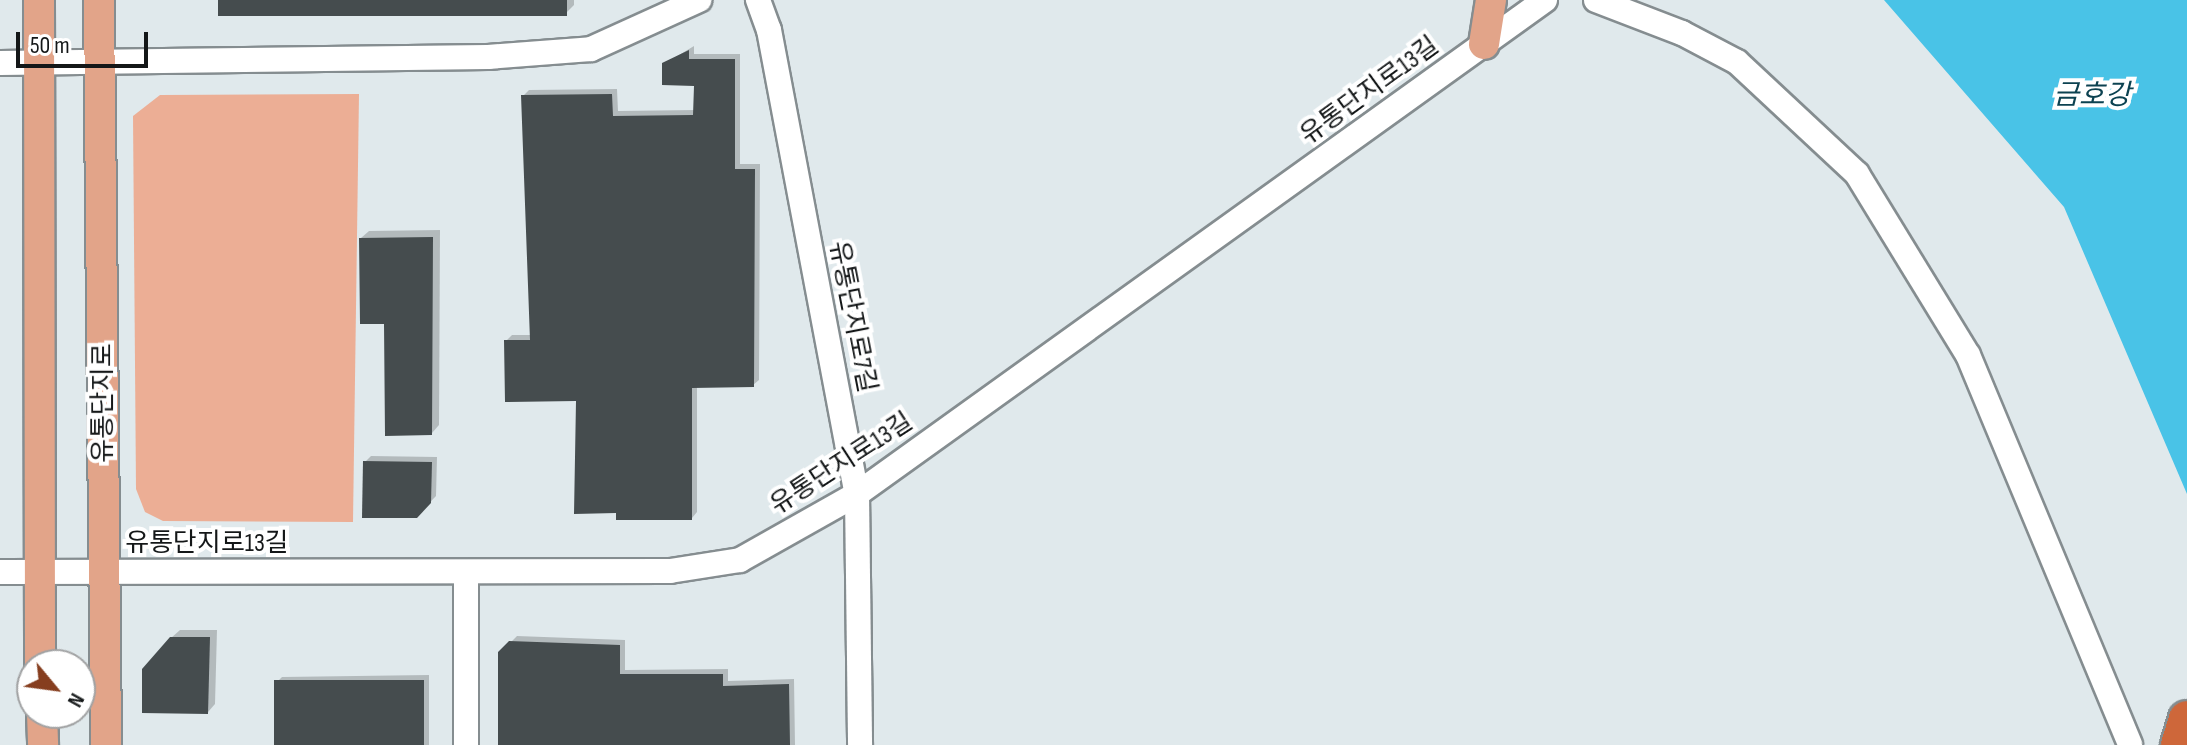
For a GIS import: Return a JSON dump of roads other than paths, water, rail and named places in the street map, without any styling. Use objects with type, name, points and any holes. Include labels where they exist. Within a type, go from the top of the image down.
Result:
[{"type":"highway","points":[[2179,745],[2187,719]]},
{"type":"main road","points":[[39,0],[36,572],[39,649]]},
{"type":"main road","name":"유통단지로","points":[[99,0],[106,745]]},
{"type":"main road","points":[[1484,44],[1491,0]]},
{"type":"street","points":[[0,63],[488,57],[591,49],[699,0]]},
{"type":"street","name":"유통단지로7길","points":[[758,0],[769,30],[857,494],[860,745]]},
{"type":"street","points":[[1478,0],[1484,44]]},
{"type":"street","name":"유통단지로13길","points":[[0,572],[670,571],[740,560],[857,494],[1545,0]]},
{"type":"street","points":[[1596,0],[1682,33],[1737,62],[1857,174],[1968,355],[2128,740]]},
{"type":"street","points":[[466,573],[466,745]]},
{"type":"water","name":"금호강","points":[[1884,0],[2187,0],[2187,494],[2064,207]]}]
